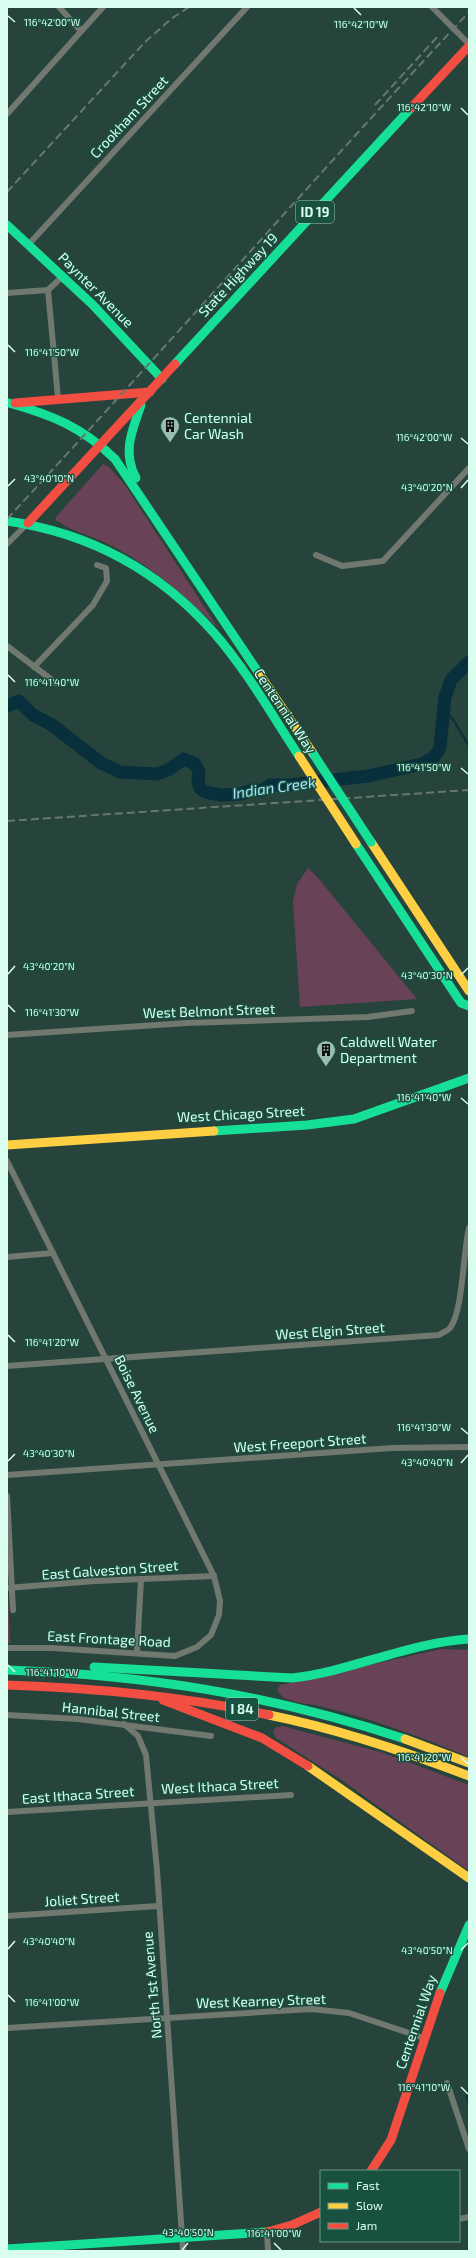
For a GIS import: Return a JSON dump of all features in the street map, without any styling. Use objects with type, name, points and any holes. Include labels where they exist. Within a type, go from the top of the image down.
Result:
[{"type":"main road","name":"State Highway 19","points":[[28,523],[141,403],[469,45]]},
{"type":"main road","name":"Paynter Avenue","points":[[7,225],[93,305],[162,379]]},
{"type":"main road","points":[[8,403],[150,392]]},
{"type":"main road","name":"Centennial Way","points":[[8,403],[64,420],[87,433],[102,445],[123,470],[314,755],[469,991]]},
{"type":"main road","points":[[141,403],[128,444],[128,461],[131,470],[201,576],[206,595]]},
{"type":"main road","name":"Centennial Way","points":[[7,521],[28,523],[61,531],[123,558],[149,574],[178,597],[216,635],[299,756],[461,1003],[469,1006]]},
{"type":"main road","name":"West Chicago Street","points":[[7,1145],[307,1125],[354,1119],[469,1078]]},
{"type":"main road","points":[[61,1670],[96,1667],[223,1676],[296,1677],[346,1666],[403,1649],[452,1639],[469,1639]]},
{"type":"main road","name":"I 84","points":[[7,1670],[61,1670],[180,1684],[243,1694],[372,1727],[469,1763]]},
{"type":"main road","name":"I 84","points":[[7,1685],[70,1686],[148,1694],[280,1716],[370,1740],[435,1762],[469,1776]]},
{"type":"main road","points":[[148,1694],[227,1723],[262,1738],[292,1755],[469,1878]]},
{"type":"main road","name":"Centennial Way","points":[[371,2170],[391,2140],[424,2038],[453,1960],[469,1925]]},
{"type":"main road","points":[[7,2249],[267,2232],[292,2225],[320,2212]]},
{"type":"street","points":[[58,7],[81,32]]},
{"type":"street","points":[[7,114],[103,7]]},
{"type":"street","name":"Crookham Street","points":[[29,244],[247,7]]},
{"type":"street","points":[[432,7],[469,45]]},
{"type":"street","points":[[7,293],[48,290],[63,276]]},
{"type":"street","points":[[48,290],[58,398]]},
{"type":"street","points":[[316,554],[342,566],[383,561],[469,468]]},
{"type":"street","points":[[7,544],[28,523]]},
{"type":"street","points":[[34,667],[93,605],[107,581],[106,568],[97,565]]},
{"type":"street","points":[[7,646],[56,683]]},
{"type":"street","name":"West Belmont Street","points":[[7,1035],[187,1023],[368,1017],[412,1011]]},
{"type":"street","name":"Boise Avenue","points":[[7,1161],[214,1576],[220,1601],[219,1616],[211,1635],[205,1640]]},
{"type":"street","name":"West Elgin Street","points":[[7,1366],[439,1335],[449,1329],[457,1312],[464,1247],[469,1228]]},
{"type":"street","points":[[7,1257],[53,1253]]},
{"type":"street","name":"West Freeport Street","points":[[7,1474],[392,1448],[469,1448]]},
{"type":"street","points":[[7,1496],[10,1588],[13,1610]]},
{"type":"street","name":"East Galveston Street","points":[[10,1588],[141,1579],[214,1576]]},
{"type":"street","points":[[137,1652],[141,1579]]},
{"type":"street","name":"East Frontage Road","points":[[7,1648],[52,1648],[137,1652],[175,1656],[198,1647],[205,1640]]},
{"type":"street","name":"Hannibal Street","points":[[7,1715],[78,1719],[211,1736]]},
{"type":"street","name":"North 1st Avenue","points":[[124,1724],[138,1736],[146,1755],[167,2017],[183,2251]]},
{"type":"street","name":"West Ithaca Street","points":[[150,1802],[291,1795]]},
{"type":"street","name":"East Ithaca Street","points":[[7,1812],[150,1802]]},
{"type":"street","name":"Joliet Street","points":[[7,1916],[158,1906]]},
{"type":"street","name":"West Kearney Street","points":[[7,2028],[276,2010],[329,2009],[349,2013],[424,2038]]},
{"type":"street","points":[[447,2083],[469,2149]]},
{"type":"street","points":[[267,2232],[268,2251]]},
{"type":"shaded area","points":[[103,464],[109,467],[125,485],[218,628],[182,594],[143,564],[114,547],[70,528],[56,520],[56,517]]},
{"type":"shaded area","points":[[308,868],[319,879],[417,999],[300,1007],[293,901],[297,884]]},
{"type":"shaded area","points":[[8,1593],[10,1643],[7,1643]]},
{"type":"shaded area","points":[[441,1649],[469,1650],[469,1757],[412,1734],[374,1721],[315,1705],[299,1703],[284,1697],[277,1690],[280,1685]]},
{"type":"shaded area","points":[[282,1726],[384,1753],[469,1785],[469,1871],[340,1779],[276,1738],[273,1732],[275,1728]]},
{"type":"waterway","name":"Indian Creek","points":[[7,706],[19,701],[33,715],[52,725],[101,763],[120,772],[157,774],[168,770],[184,759],[195,764],[199,772],[198,782],[200,788],[205,792],[221,795],[241,794],[253,790],[263,790],[270,785],[289,785],[368,776],[422,764],[434,757],[440,748],[445,697],[451,680],[469,662]]},
{"type":"waterway","points":[[444,709],[454,721],[469,746]]},
{"type":"waterway","points":[[469,2087],[467,2097],[469,2107]]},
{"type":"railway","points":[[7,192],[145,42],[171,19],[189,7]]},
{"type":"railway","points":[[7,519],[469,12]]},
{"type":"railway","points":[[375,105],[438,36]]},
{"type":"railway","points":[[7,821],[469,790]]},
{"type":"traffic: fast","points":[[175,364],[411,108]]},
{"type":"traffic: fast","points":[[7,225],[93,305],[162,379]]},
{"type":"traffic: fast","points":[[9,403],[39,412],[78,430],[91,438],[115,459],[260,675]]},
{"type":"traffic: fast","points":[[136,478],[132,468],[129,450],[132,433],[141,405]]},
{"type":"traffic: fast","points":[[7,521],[67,535],[95,545],[146,573],[171,591],[193,611],[227,648],[249,678],[299,756]]},
{"type":"traffic: fast","points":[[314,755],[371,842]]},
{"type":"traffic: fast","points":[[356,844],[461,1003],[469,1006]]},
{"type":"traffic: fast","points":[[214,1131],[307,1125],[354,1119],[469,1078]]},
{"type":"traffic: fast","points":[[94,1667],[292,1678],[337,1670],[423,1646],[469,1639]]},
{"type":"traffic: fast","points":[[7,1670],[110,1677],[159,1682],[209,1690],[306,1710],[405,1739]]},
{"type":"traffic: fast","points":[[440,1993],[469,1925]]},
{"type":"traffic: fast","points":[[7,2249],[267,2232]]},
{"type":"traffic: slow","points":[[260,675],[314,755]]},
{"type":"traffic: slow","points":[[299,756],[356,844]]},
{"type":"traffic: slow","points":[[371,842],[469,991]]},
{"type":"traffic: slow","points":[[7,1145],[214,1131]]},
{"type":"traffic: slow","points":[[269,1715],[370,1741],[469,1776]]},
{"type":"traffic: slow","points":[[405,1739],[469,1763]]},
{"type":"traffic: slow","points":[[308,1766],[469,1878]]},
{"type":"traffic: jam","points":[[411,108],[469,46]]},
{"type":"traffic: jam","points":[[28,523],[175,364]]},
{"type":"traffic: jam","points":[[15,403],[150,392]]},
{"type":"traffic: jam","points":[[7,1685],[73,1688],[139,1694],[237,1708],[269,1715]]},
{"type":"traffic: jam","points":[[163,1700],[262,1738],[308,1766]]},
{"type":"traffic: jam","points":[[372,2170],[391,2140],[440,1993]]},
{"type":"traffic: jam","points":[[267,2232],[292,2225],[320,2212]]},
{"type":"place","name":"Centennial Car Wash","points":[[170,443]]},
{"type":"place","name":"Caldwell Water Department","points":[[326,1067]]}]
